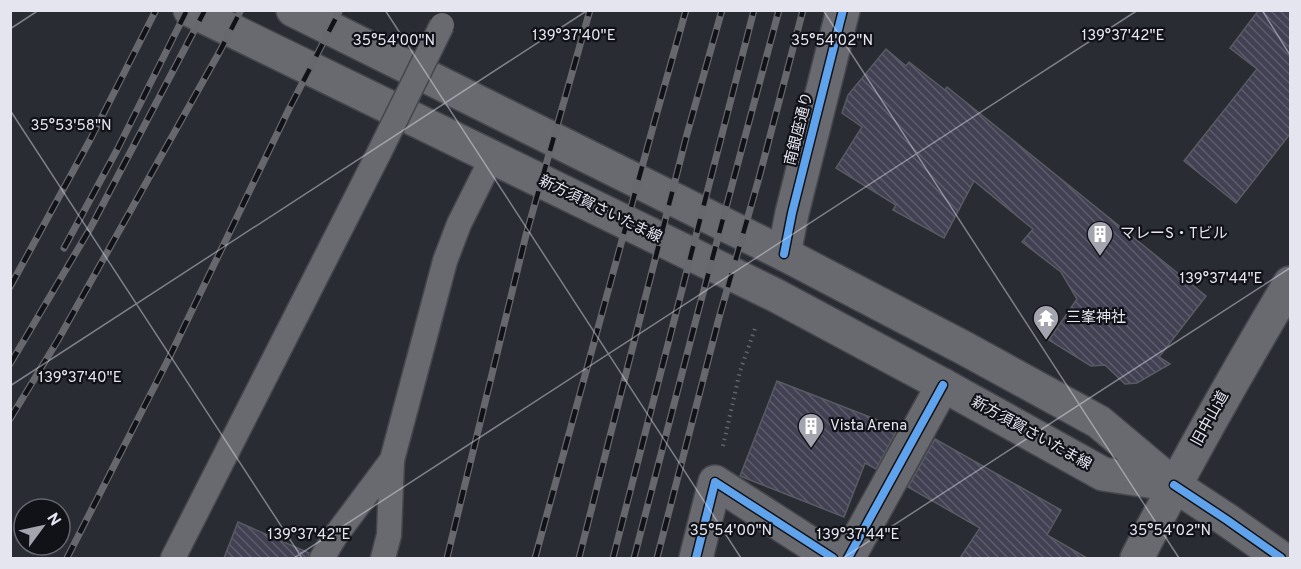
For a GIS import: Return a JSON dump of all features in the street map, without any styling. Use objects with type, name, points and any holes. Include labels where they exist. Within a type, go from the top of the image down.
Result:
[{"type":"main road","name":"新方須賀さいたま線","points":[[190,10],[775,295],[943,384],[1103,474],[1174,485]]},
{"type":"main road","points":[[292,10],[784,254],[1099,422],[1174,485],[1281,558]]},
{"type":"main road","name":"南銀座通り","points":[[784,254],[792,213],[843,10]]},
{"type":"main road","name":"旧中山道","points":[[1137,558],[1221,400],[1290,284]]},
{"type":"main road","points":[[848,558],[943,384]]},
{"type":"main road","points":[[696,558],[715,482],[833,558]]},
{"type":"lane","points":[[173,558],[445,18]]},
{"type":"lane","points":[[383,558],[388,536],[392,460],[446,261],[459,224],[492,158]]},
{"type":"lane","points":[[322,558],[336,535],[392,460]]},
{"type":"path","points":[[715,482],[740,371],[757,322]]},
{"type":"building","points":[[1290,10],[1290,134],[1236,203],[1184,161],[1257,69],[1230,48],[1258,11]]},
{"type":"building","points":[[886,49],[906,66],[909,62],[945,90],[947,87],[1206,296],[1159,357],[1170,364],[1137,383],[1125,384],[1105,365],[1091,366],[1049,340],[1077,299],[1061,272],[1022,242],[1033,229],[974,181],[944,238],[893,210],[896,205],[836,168],[862,127],[842,113],[848,95]]},
{"type":"building","name":"Vista Arena","points":[[777,381],[898,428],[876,469],[865,463],[844,517],[740,476]]},
{"type":"building","points":[[935,439],[1061,510],[1047,535],[1087,558],[960,558],[980,528],[908,487]]},
{"type":"building","points":[[238,522],[309,553],[308,558],[224,558]]},
{"type":"railway","points":[[10,287],[90,140],[156,10]]},
{"type":"railway","points":[[64,248],[117,150],[187,10]]},
{"type":"railway","points":[[10,364],[91,227],[205,10]]},
{"type":"railway","points":[[10,419],[58,340],[241,10]]},
{"type":"railway","points":[[67,558],[170,356],[289,109],[340,10]]},
{"type":"railway","points":[[447,558],[526,235],[590,10]]},
{"type":"railway","points":[[535,558],[686,10]]},
{"type":"railway","points":[[579,558],[687,134],[722,10]]},
{"type":"railway","points":[[613,558],[754,10]]},
{"type":"railway","points":[[634,558],[779,10]]},
{"type":"railway","points":[[657,558],[719,318],[803,10]]},
{"type":"cycle path","points":[[784,254],[792,213],[843,10]]},
{"type":"cycle path","points":[[848,558],[943,385]]},
{"type":"cycle path","points":[[696,558],[715,482],[833,558]]},
{"type":"cycle path","points":[[1174,485],[1281,558]]},
{"type":"place","name":"マレーS・Tビル","points":[[1100,257]]},
{"type":"place","name":"三峯神社","points":[[1046,341]]},
{"type":"place","name":"Vista Arena","points":[[811,449]]}]
